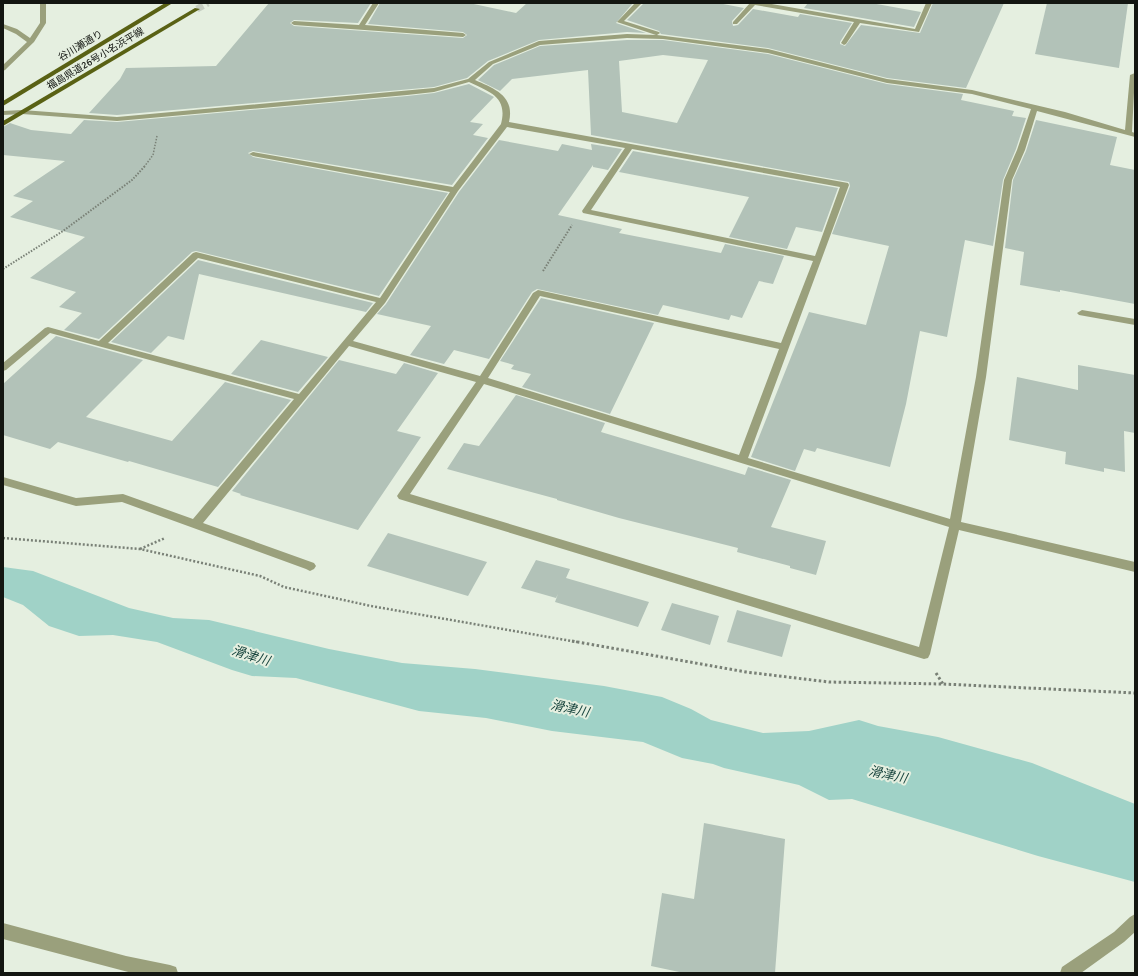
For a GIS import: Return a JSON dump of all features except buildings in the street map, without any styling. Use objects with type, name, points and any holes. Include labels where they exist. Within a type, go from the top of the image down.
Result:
[{"type":"main road","name":"谷川瀬通り","points":[[3,104],[168,4]]},
{"type":"main road","name":"福島県道26号小名浜平線","points":[[3,124],[198,9]]},
{"type":"street","points":[[3,69],[31,42],[43,24],[43,3]]},
{"type":"street","points":[[362,26],[376,3]]},
{"type":"street","points":[[639,3],[620,22],[661,34],[662,37]]},
{"type":"street","points":[[735,23],[754,3],[917,31],[929,3]]},
{"type":"street","points":[[844,42],[858,21]]},
{"type":"street","points":[[294,23],[362,26],[463,35]]},
{"type":"street","points":[[3,26],[24,35],[31,42]]},
{"type":"street","points":[[3,113],[22,112],[117,119],[434,90],[470,80],[492,63],[539,43],[627,36],[662,37],[768,51],[874,78],[972,92],[1035,107],[1132,134],[1133,75]]},
{"type":"street","points":[[196,523],[382,301],[455,190],[505,124],[507,111],[504,101],[494,90],[470,80]]},
{"type":"street","points":[[785,348],[538,293],[482,380],[403,496],[924,654],[955,525],[982,377],[1008,180],[1021,150],[1035,107]]},
{"type":"street","points":[[505,124],[845,185],[742,460]]},
{"type":"street","points":[[630,146],[586,211],[818,259]]},
{"type":"street","points":[[253,154],[455,190]]},
{"type":"street","points":[[101,344],[196,255],[382,301]]},
{"type":"street","points":[[1082,313],[1135,322]]},
{"type":"street","points":[[3,368],[48,330],[302,398]]},
{"type":"street","points":[[348,343],[482,380],[955,525],[1135,567]]},
{"type":"street","points":[[3,481],[76,502],[123,498],[196,523],[310,566]]},
{"type":"street","points":[[1068,973],[1119,937],[1135,922]]},
{"type":"street","points":[[3,931],[126,964],[170,973]]},
{"type":"path","points":[[3,269],[52,239],[132,180],[148,163],[153,155],[159,115]]},
{"type":"path","points":[[538,293],[535,283],[577,217],[586,211]]},
{"type":"path","points":[[3,538],[140,549],[260,576],[284,587],[371,606],[746,672],[829,682],[943,684],[1135,693]]},
{"type":"water","name":"滑津川","points":[[3,567],[33,571],[129,608],[173,618],[209,620],[329,649],[402,663],[475,669],[604,686],[662,697],[691,709],[711,720],[763,733],[809,731],[859,720],[878,726],[938,737],[1032,763],[1135,804],[1135,882],[1038,856],[852,799],[829,800],[799,785],[682,758],[643,742],[552,731],[486,718],[419,711],[296,678],[252,676],[157,642],[113,635],[79,636],[49,626],[23,605],[3,597]]},
{"type":"tunnel","points":[[197,9],[208,3]]}]
